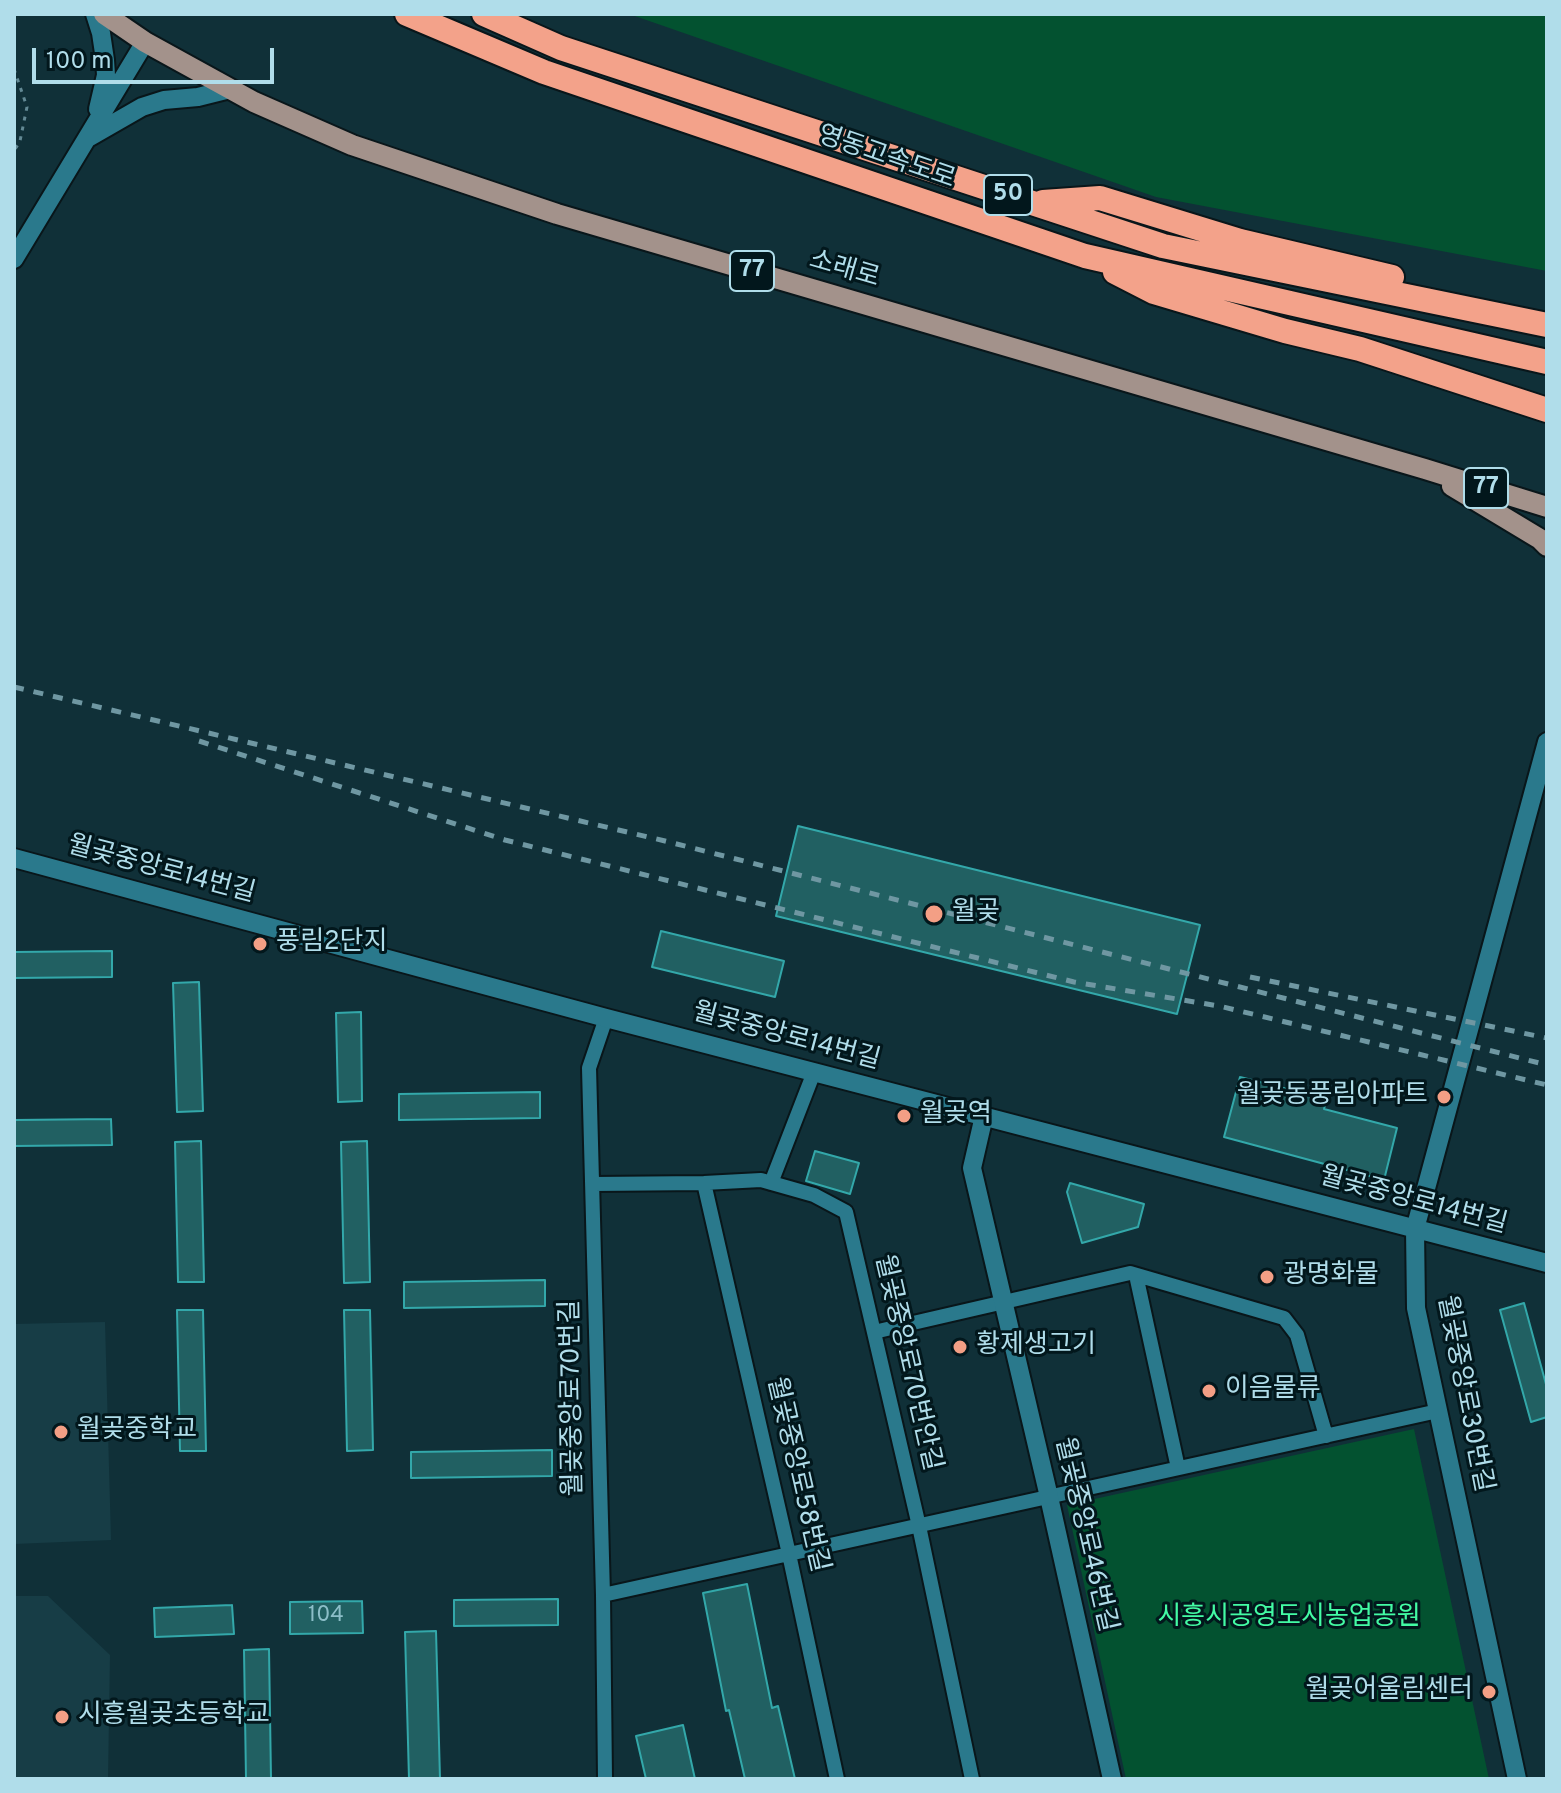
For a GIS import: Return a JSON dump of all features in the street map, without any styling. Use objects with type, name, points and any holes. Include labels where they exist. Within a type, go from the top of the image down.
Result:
[{"type":"highway","name":"영동고속도로","points":[[407,14],[544,72],[1085,256],[1547,362]]},
{"type":"highway","name":"영동고속도로","points":[[484,14],[561,48],[1163,246],[1547,325]]},
{"type":"highway","points":[[1030,202],[1100,198],[1240,241],[1413,282],[1547,308]]},
{"type":"highway","points":[[1085,256],[1154,292],[1285,331],[1360,349],[1547,410]]},
{"type":"main road","name":"소래로","points":[[104,14],[145,42],[254,102],[352,145],[557,214],[1547,507]]},
{"type":"main road","points":[[1425,469],[1547,546]]},
{"type":"street","points":[[90,134],[106,75],[104,48],[95,14]]},
{"type":"street","points":[[14,259],[145,42]]},
{"type":"street","points":[[90,134],[142,107],[164,100],[198,97],[230,89]]},
{"type":"street","name":"월곶중앙로30번길","points":[[1517,1779],[1416,1308],[1415,1229],[1547,742]]},
{"type":"street","name":"월곶중앙로14번길","points":[[14,858],[606,1018],[1547,1263]]},
{"type":"street","name":"월곶중앙로70번길","points":[[605,1779],[589,1068],[606,1018]]},
{"type":"street","points":[[771,1183],[814,1072]]},
{"type":"street","name":"월곶중앙로46번길","points":[[984,1116],[972,1168],[1112,1779]]},
{"type":"street","name":"월곶중앙로70번안길","points":[[593,1184],[761,1180],[814,1195],[846,1212],[919,1526],[972,1779]]},
{"type":"street","name":"월곶중앙로58번길","points":[[704,1183],[837,1779]]},
{"type":"street","points":[[874,1332],[1130,1273],[1284,1318],[1297,1335],[1326,1436]]},
{"type":"street","points":[[1136,1275],[1178,1468]]},
{"type":"street","points":[[603,1595],[1438,1411]]},
{"type":"path","points":[[14,69],[27,107],[20,141],[14,151]]},
{"type":"shaded area","name":"월곶중학교","points":[[105,1322],[111,1540],[14,1544],[14,1324]]},
{"type":"shaded area","name":"시흥월곶초등학교","points":[[14,1596],[48,1596],[110,1655],[108,1779],[14,1779]]},
{"type":"green space","points":[[629,14],[1547,14],[1547,271],[1156,197]]},
{"type":"green space","name":"시흥시공영도시농업공원","points":[[1414,1429],[1489,1779],[1126,1779],[1067,1505]]},
{"type":"building","points":[[798,826],[1200,925],[1177,1014],[776,916]]},
{"type":"building","points":[[661,931],[784,961],[775,997],[652,967]]},
{"type":"building","points":[[112,951],[112,977],[14,978],[14,952]]},
{"type":"building","points":[[199,982],[203,1111],[177,1112],[173,983]]},
{"type":"building","points":[[361,1012],[362,1101],[338,1102],[336,1013]]},
{"type":"building","points":[[1240,1077],[1327,1099],[1324,1109],[1397,1128],[1384,1180],[1224,1137]]},
{"type":"building","points":[[540,1092],[540,1118],[399,1120],[399,1094]]},
{"type":"building","points":[[111,1119],[112,1145],[14,1146],[14,1120]]},
{"type":"building","points":[[201,1141],[204,1282],[178,1282],[175,1142]]},
{"type":"building","points":[[367,1141],[370,1282],[344,1283],[341,1142]]},
{"type":"building","points":[[815,1151],[859,1163],[850,1194],[806,1181]]},
{"type":"building","points":[[1070,1183],[1144,1204],[1138,1227],[1082,1243],[1067,1192]]},
{"type":"building","points":[[545,1280],[545,1306],[404,1308],[404,1282]]},
{"type":"building","points":[[1524,1303],[1547,1388],[1547,1417],[1531,1422],[1500,1310]]},
{"type":"building","points":[[177,1310],[203,1310],[206,1451],[180,1451]]},
{"type":"building","points":[[344,1310],[370,1310],[373,1450],[347,1451]]},
{"type":"building","points":[[552,1450],[552,1476],[411,1478],[411,1452]]},
{"type":"building","points":[[747,1584],[772,1708],[778,1706],[795,1779],[745,1779],[729,1710],[726,1711],[703,1593]]},
{"type":"building","points":[[558,1599],[558,1625],[454,1626],[454,1600]]},
{"type":"building","points":[[362,1601],[363,1633],[290,1634],[290,1602]]},
{"type":"building","points":[[232,1605],[234,1634],[155,1637],[154,1608]]},
{"type":"building","points":[[436,1631],[440,1779],[409,1779],[405,1632]]},
{"type":"building","points":[[269,1649],[271,1779],[246,1779],[244,1650]]},
{"type":"building","points":[[683,1725],[695,1779],[646,1779],[636,1736]]},
{"type":"railway","points":[[14,687],[665,841],[1547,1065]]},
{"type":"railway","points":[[199,741],[505,840],[1074,982],[1219,1006],[1547,1085]]},
{"type":"railway","points":[[1250,977],[1547,1038]]},
{"type":"place","name":"월곶","points":[[934,914]]},
{"type":"place","name":"풍림2단지","points":[[260,944]]},
{"type":"place","name":"월곶동풍림아파트","points":[[1444,1097]]},
{"type":"place","name":"월곶역","points":[[904,1116]]},
{"type":"place","name":"광명화물","points":[[1267,1277]]},
{"type":"place","name":"황제생고기","points":[[960,1347]]},
{"type":"place","name":"이음물류","points":[[1209,1391]]},
{"type":"place","name":"월곶중학교","points":[[61,1432]]},
{"type":"place","name":"월곶어울림센터","points":[[1489,1692]]},
{"type":"place","name":"시흥월곶초등학교","points":[[62,1717]]}]
